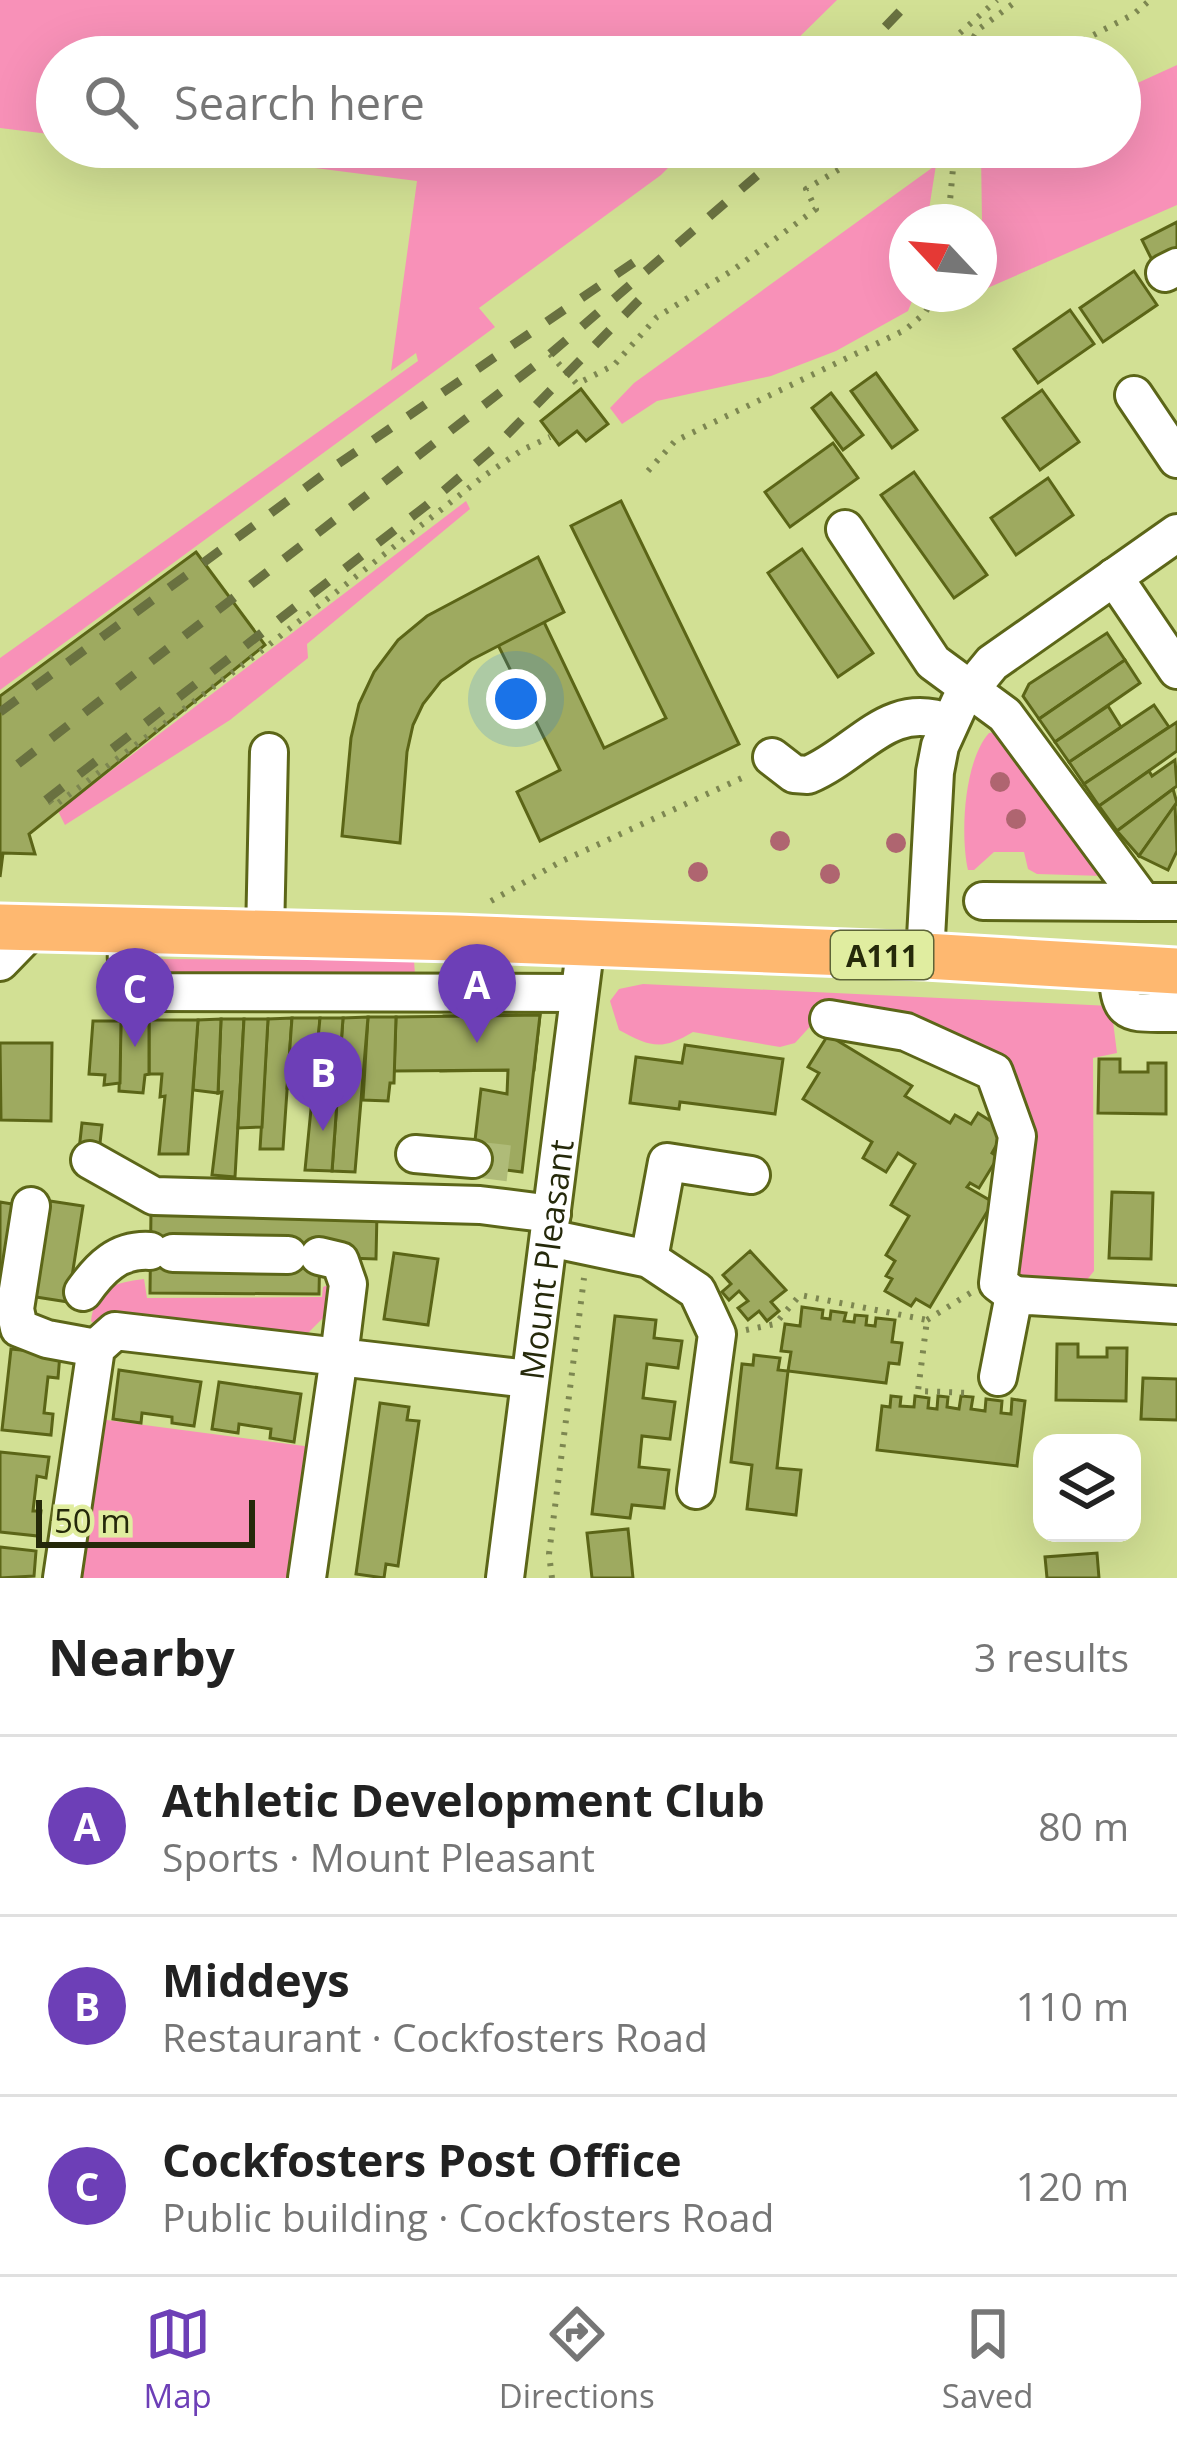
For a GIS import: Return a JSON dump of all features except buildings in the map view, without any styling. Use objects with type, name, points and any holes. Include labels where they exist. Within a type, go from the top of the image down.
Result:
[{"type":"main road","name":"A111","points":[[16,928],[926,956],[1177,971]]},
{"type":"street","points":[[1134,395],[1177,459]]},
{"type":"street","points":[[845,530],[933,662],[1005,715],[1160,902]]},
{"type":"street","points":[[926,956],[935,772],[949,723],[969,688],[1018,643],[1177,533]]},
{"type":"street","points":[[1114,577],[1177,670]]},
{"type":"street","points":[[776,771],[808,775],[914,714],[949,723]]},
{"type":"street","points":[[265,935],[269,752]]},
{"type":"street","points":[[983,901],[1160,902]]},
{"type":"street","points":[[0,962],[16,928]]},
{"type":"street","points":[[128,932],[126,972],[134,986],[148,992],[579,993]]},
{"type":"street","name":"Mount Pleasant","points":[[505,1578],[551,1226],[541,1167],[586,944]]},
{"type":"street","points":[[1118,967],[1122,1005],[1137,1012],[1177,1013]]},
{"type":"street","points":[[829,1019],[906,1032],[994,1072],[1017,1136],[998,1377]]},
{"type":"street","points":[[415,1154],[472,1159]]},
{"type":"street","points":[[90,1160],[154,1196],[480,1205],[551,1226],[588,1247],[649,1259],[697,1292],[718,1334],[696,1490]]},
{"type":"street","points":[[649,1259],[667,1162],[751,1175]]},
{"type":"street","points":[[31,1206],[15,1310],[19,1328],[47,1339],[96,1348]]},
{"type":"street","points":[[82,1292],[101,1266],[134,1250],[303,1255],[340,1261],[347,1284],[308,1578]]},
{"type":"street","points":[[1006,1289],[1177,1305]]},
{"type":"street","points":[[62,1578],[96,1348],[115,1331],[528,1379]]},
{"type":"path","points":[[957,36],[997,0]]},
{"type":"path","points":[[972,36],[1018,0]]},
{"type":"path","points":[[1091,36],[1150,0]]},
{"type":"path","points":[[550,354],[577,385],[604,371],[657,317],[734,270],[817,209],[806,189],[842,168]]},
{"type":"path","points":[[950,204],[953,168]]},
{"type":"path","points":[[648,471],[675,441],[905,330],[926,312]]},
{"type":"path","points":[[50,801],[54,806],[256,655],[484,476],[522,449],[550,437]]},
{"type":"path","points":[[490,902],[560,862],[744,777],[776,771]]},
{"type":"path","points":[[552,1578],[548,1555],[588,1247]]},
{"type":"path","points":[[718,1334],[776,1324],[800,1295],[928,1320],[968,1294],[1006,1289]]},
{"type":"path","points":[[928,1320],[917,1391],[993,1393],[998,1377]]},
{"type":"shaded area","points":[[0,0],[837,0],[800,36],[36,36],[36,132],[0,128]]},
{"type":"shaded area","points":[[1177,65],[1177,205],[997,284],[997,204],[982,204],[981,168],[1141,168],[1141,81]]},
{"type":"shaded area","points":[[315,168],[668,168],[479,308],[495,327],[0,690],[0,658],[418,361],[416,353],[391,371],[417,181]]},
{"type":"shaded area","points":[[936,168],[930,204],[889,204],[889,312],[906,312],[836,351],[771,376],[657,401],[622,424],[610,408],[634,383]]},
{"type":"shaded area","points":[[466,501],[470,509],[307,644],[308,658],[230,720],[65,825],[58,811]]},
{"type":"shaded area","points":[[999,732],[1103,876],[1037,874],[1028,869],[1024,852],[994,852],[968,870],[964,837],[969,779],[981,745],[989,733]]},
{"type":"shaded area","points":[[147,959],[414,960],[415,975],[163,977],[151,972]]},
{"type":"shaded area","points":[[643,984],[1111,1006],[1117,1053],[1093,1058],[1094,1271],[1082,1286],[1013,1279],[997,1063],[826,1009],[795,1043],[780,1047],[693,1032],[664,1044],[648,1043],[619,1030],[610,1001],[619,989]]},
{"type":"shaded area","points":[[144,1279],[147,1298],[322,1297],[323,1287],[333,1283],[335,1306],[296,1345],[99,1329],[91,1321],[97,1301],[108,1289]]},
{"type":"shaded area","points":[[99,1419],[312,1447],[294,1578],[78,1578]]},
{"type":"tunnel","points":[[473,1159],[523,1165]]},
{"type":"railway","points":[[876,36],[911,0]]},
{"type":"railway","points":[[18,764],[550,354],[766,168]]},
{"type":"railway","points":[[0,712],[335,466],[646,254]]},
{"type":"railway","points":[[46,800],[427,505],[495,447],[646,293]]},
{"type":"place","name":"Athletic Development Club","points":[[477,1043]]},
{"type":"place","name":"Cockfosters Post Office","points":[[135,1047]]},
{"type":"place","name":"Middeys","points":[[323,1131]]}]
